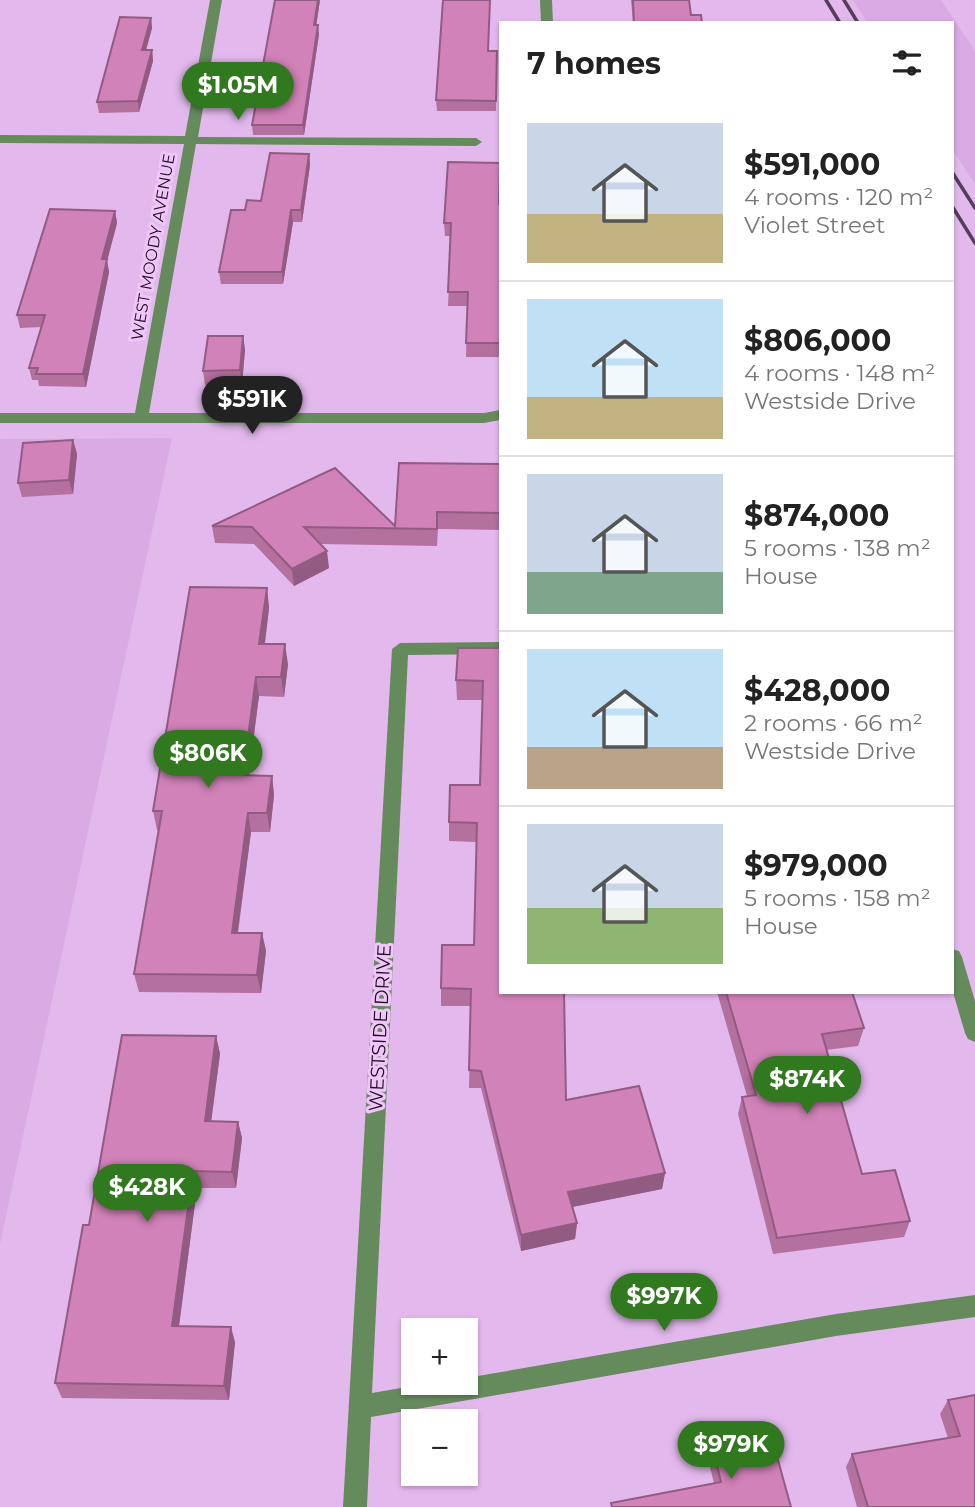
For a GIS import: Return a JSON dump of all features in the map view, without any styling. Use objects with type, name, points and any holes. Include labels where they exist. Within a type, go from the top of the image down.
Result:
[{"type":"street","name":"WEST MOODY AVENUE","points":[[141,419],[216,0]]},
{"type":"street","points":[[546,0],[547,21]]},
{"type":"street","points":[[0,139],[190,138],[476,142]]},
{"type":"street","points":[[0,418],[484,418],[499,415]]},
{"type":"street","name":"WESTSIDE DRIVE","points":[[355,1507],[400,649],[499,648]]},
{"type":"street","points":[[954,964],[975,1034]]},
{"type":"street","points":[[360,1407],[836,1325],[975,1306]]},
{"type":"shaded area","points":[[853,0],[941,0],[975,51],[975,184],[954,152],[954,21],[867,21]]},
{"type":"shaded area","points":[[172,438],[0,1244],[0,439]]},
{"type":"building","points":[[275,0],[318,0],[314,25],[318,25],[303,125],[252,125]]},
{"type":"building","points":[[443,0],[490,0],[488,51],[497,51],[496,101],[436,100]]},
{"type":"building","points":[[633,0],[689,0],[691,15],[701,15],[702,21],[634,21]]},
{"type":"building","points":[[120,17],[151,18],[142,50],[152,50],[138,101],[97,102]]},
{"type":"building","points":[[270,153],[309,154],[301,210],[291,210],[282,272],[219,272],[231,210],[245,210],[247,200],[261,201]]},
{"type":"building","points":[[448,162],[499,163],[499,343],[466,343],[468,292],[448,292],[451,223],[444,223]]},
{"type":"building","points":[[50,209],[115,211],[102,259],[107,259],[83,374],[36,374],[38,368],[29,368],[45,315],[17,315]]},
{"type":"building","points":[[208,336],[243,336],[240,370],[203,371]]},
{"type":"building","points":[[73,440],[69,480],[18,483],[23,443]]},
{"type":"building","points":[[399,463],[499,464],[499,513],[437,512],[437,529],[304,527],[327,551],[292,569],[252,527],[212,526],[335,468],[395,526]]},
{"type":"building","points":[[190,587],[267,588],[259,644],[285,644],[281,677],[256,677],[243,775],[272,776],[267,813],[248,813],[232,933],[262,933],[257,975],[134,974],[162,811],[153,811]]},
{"type":"building","points":[[458,648],[499,648],[499,994],[564,994],[566,1100],[639,1086],[665,1173],[568,1192],[577,1223],[521,1235],[481,1071],[469,1070],[471,989],[441,988],[442,945],[474,945],[477,823],[449,822],[450,785],[480,785],[483,681],[456,680]]},
{"type":"building","points":[[727,994],[853,994],[864,1028],[822,1034],[862,1174],[895,1170],[910,1221],[777,1238],[742,1097],[756,1095]]},
{"type":"building","points":[[122,1035],[216,1036],[205,1121],[238,1122],[232,1172],[193,1171],[172,1326],[231,1327],[224,1386],[55,1383],[83,1225],[89,1225]]},
{"type":"building","points":[[975,1395],[975,1507],[868,1507],[852,1454],[960,1436],[948,1400]]},
{"type":"building","points":[[771,1435],[791,1507],[612,1507],[611,1503],[721,1482],[712,1445]]},
{"type":"railway","points":[[826,0],[839,21]]},
{"type":"railway","points":[[844,0],[857,21]]},
{"type":"railway","points":[[954,175],[975,208]]},
{"type":"railway","points":[[954,209],[975,243]]}]
